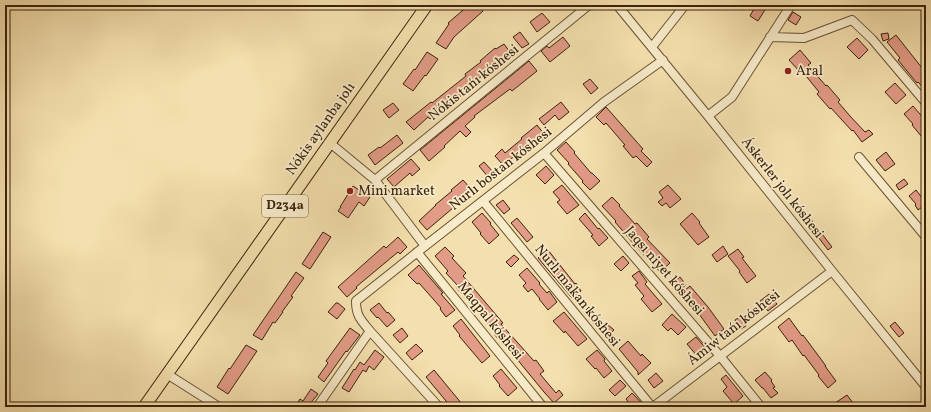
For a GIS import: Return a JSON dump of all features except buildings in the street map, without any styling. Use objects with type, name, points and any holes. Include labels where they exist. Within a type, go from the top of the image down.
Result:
[{"type":"main road","name":"Nókis aylanba jolı","points":[[144,407],[427,5]]},
{"type":"street","name":"Nókis tańı kóshesi","points":[[375,180],[589,5]]},
{"type":"street","name":"Áskerler jolı kóshesi","points":[[617,5],[926,387]]},
{"type":"street","points":[[652,47],[685,5]]},
{"type":"street","points":[[708,116],[732,97],[791,5]]},
{"type":"street","points":[[770,37],[804,38],[852,20],[872,39],[926,103]]},
{"type":"street","name":"Nurlı bostan kóshesi","points":[[370,331],[359,318],[356,310],[356,301],[544,153],[604,102],[663,60]]},
{"type":"street","points":[[330,142],[375,180],[425,246]]},
{"type":"street","name":"Jaqsı niyet kóshesi","points":[[544,153],[720,356],[761,407]]},
{"type":"street","points":[[859,157],[926,237]]},
{"type":"street","name":"Nurlı makan kóshesi","points":[[483,201],[652,407]]},
{"type":"street","name":"Maqpal kóshesi","points":[[417,252],[542,407]]},
{"type":"street","name":"Ámiw tańı kóshesi","points":[[652,407],[832,271]]},
{"type":"street","points":[[317,407],[370,331],[439,407]]},
{"type":"street","points":[[167,374],[219,407]]},
{"type":"waterway","points":[[5,8],[16,5]]},
{"type":"place","name":"Aral","points":[[788,71]]},
{"type":"place","name":"Mini market","points":[[350,191]]}]
